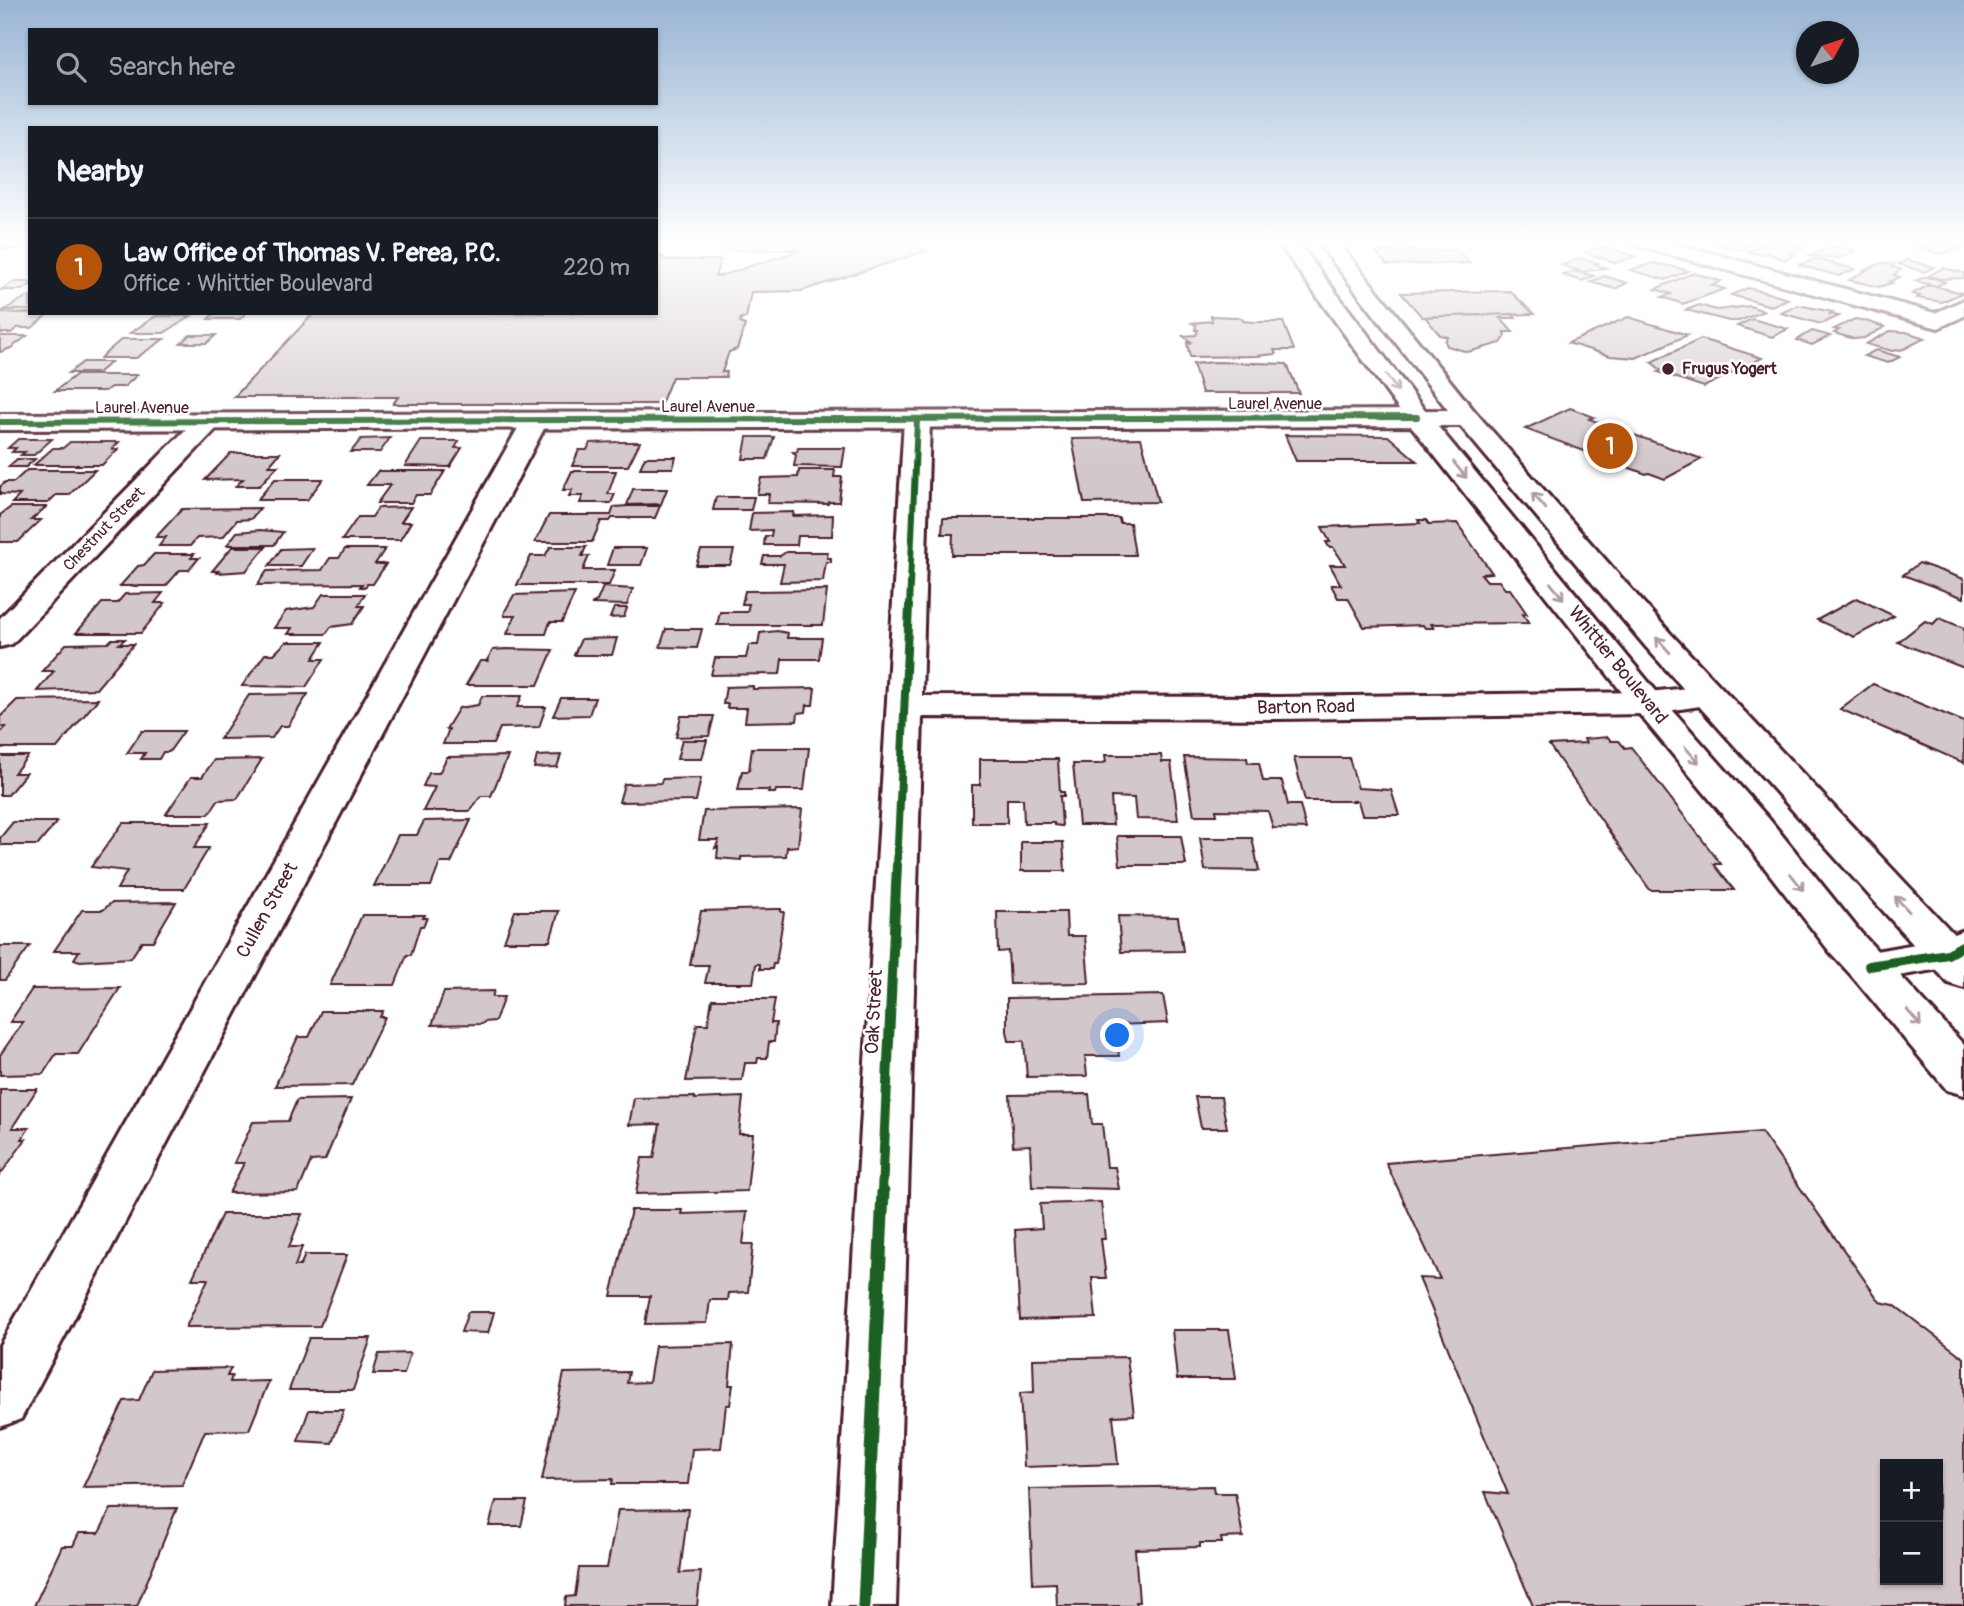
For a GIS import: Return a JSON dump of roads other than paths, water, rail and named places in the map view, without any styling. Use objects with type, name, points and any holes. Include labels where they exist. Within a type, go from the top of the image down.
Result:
[{"type":"street","name":"Whittier Boulevard","points":[[1342,316],[1417,417],[1648,703],[1755,828],[1845,942],[1869,966],[1964,1077]]},
{"type":"street","points":[[1386,316],[1467,418],[1708,696],[1959,957]]},
{"type":"street","points":[[1919,316],[1938,321],[1947,316]]},
{"type":"street","name":"Laurel Avenue","points":[[0,422],[1467,418]]},
{"type":"street","name":"Oak Street","points":[[864,1606],[917,420]]},
{"type":"street","name":"Cullen Street","points":[[0,1400],[535,421]]},
{"type":"street","name":"Chestnut Street","points":[[0,637],[208,422]]},
{"type":"street","name":"Barton Road","points":[[904,706],[1279,708],[1648,703],[1708,696]]},
{"type":"street","points":[[1869,966],[1959,957]]},
{"type":"place","name":"Frugus Yogert","points":[[1668,369]]},
{"type":"place","name":"Law Office of Thomas V. Perea, P.C.","points":[[1610,446]]}]
